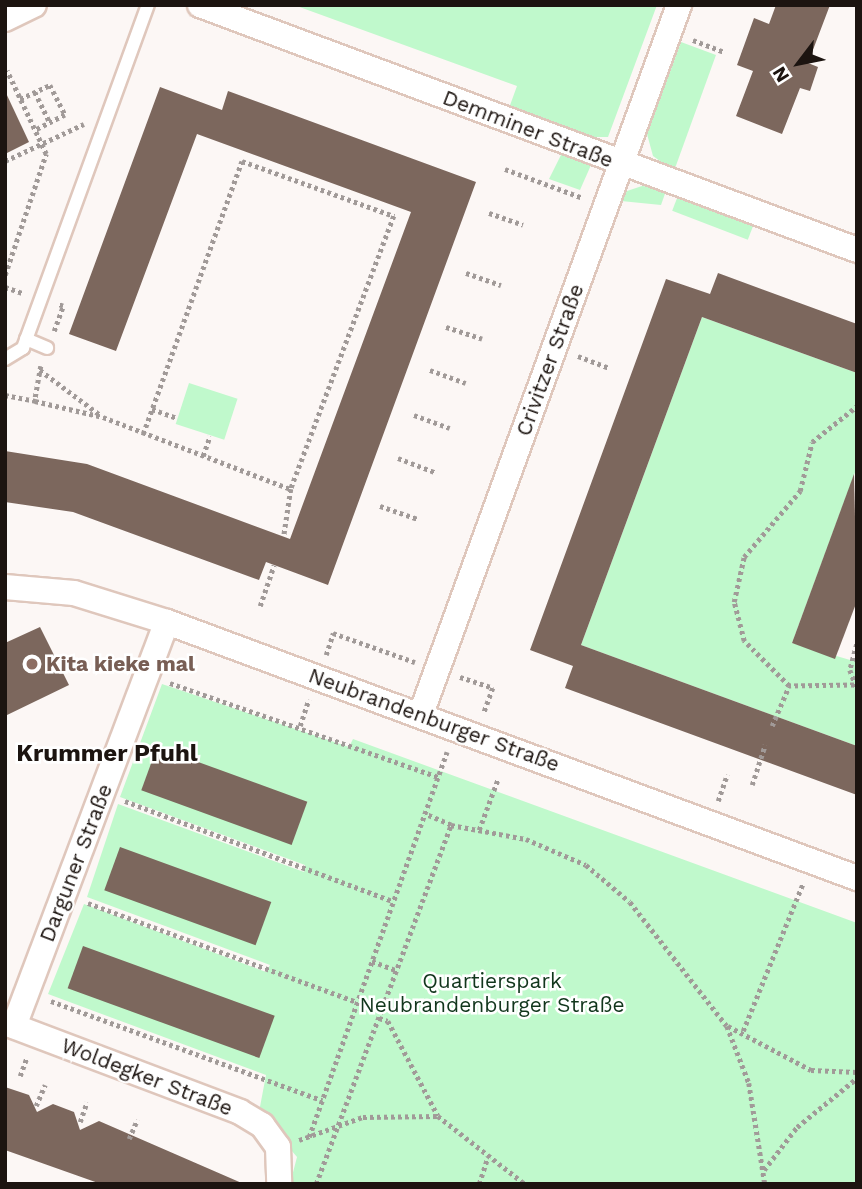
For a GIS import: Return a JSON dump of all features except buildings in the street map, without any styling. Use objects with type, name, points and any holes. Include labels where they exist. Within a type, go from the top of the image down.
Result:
[{"type":"street","points":[[5,19],[34,5]]},
{"type":"street","name":"Demminer Straße","points":[[200,5],[622,165],[857,250]]},
{"type":"street","name":"Crivitzer Straße","points":[[421,714],[679,5]]},
{"type":"street","name":"Neubrandenburger Straße","points":[[5,587],[74,593],[167,622],[466,730],[857,878]]},
{"type":"street","name":"Darguner Straße","points":[[10,1025],[27,992],[167,622]]},
{"type":"street","name":"Woldegker Straße","points":[[10,1025],[240,1112],[262,1125],[278,1147],[279,1184]]},
{"type":"lane","points":[[5,359],[26,339],[148,5]]},
{"type":"lane","points":[[26,339],[47,348]]},
{"type":"path","points":[[670,32],[725,52]]},
{"type":"path","points":[[5,275],[46,154],[7,71]]},
{"type":"path","points":[[20,99],[50,85],[65,116],[35,130]]},
{"type":"path","points":[[35,92],[50,123]]},
{"type":"path","points":[[5,161],[109,113]]},
{"type":"path","points":[[143,434],[242,161],[394,216],[291,489],[284,536]]},
{"type":"path","points":[[505,169],[606,207]]},
{"type":"path","points":[[489,213],[523,225]]},
{"type":"path","points":[[466,273],[501,285]]},
{"type":"path","points":[[5,287],[13,290]]},
{"type":"path","points":[[35,401],[40,370],[63,306]]},
{"type":"path","points":[[446,327],[482,339]]},
{"type":"path","points":[[555,347],[610,368]]},
{"type":"path","points":[[40,370],[103,417]]},
{"type":"path","points":[[430,370],[466,383]]},
{"type":"path","points":[[5,395],[103,417],[291,489]]},
{"type":"path","points":[[857,406],[812,442],[800,491],[744,556],[735,577],[738,628],[759,662],[789,687],[855,687],[849,670],[857,644]]},
{"type":"path","points":[[152,409],[177,418]]},
{"type":"path","points":[[414,415],[450,428]]},
{"type":"path","points":[[203,456],[210,436]]},
{"type":"path","points":[[397,458],[434,472]]},
{"type":"path","points":[[380,506],[417,519]]},
{"type":"path","points":[[260,606],[274,565]]},
{"type":"path","points":[[333,633],[493,688],[438,777],[309,1137],[391,1114],[438,1116]]},
{"type":"path","points":[[147,674],[438,777]]},
{"type":"path","points":[[772,726],[789,687]]},
{"type":"path","points":[[752,785],[765,745]]},
{"type":"path","points":[[479,830],[498,779]]},
{"type":"path","points":[[103,793],[393,901]]},
{"type":"path","points":[[425,814],[451,825],[526,839],[586,865],[630,902],[727,1026],[749,1083],[765,1184]]},
{"type":"path","points":[[316,1184],[451,825]]},
{"type":"path","points":[[743,1031],[810,861]]},
{"type":"path","points":[[64,895],[357,1002]]},
{"type":"path","points":[[372,961],[397,970]]},
{"type":"path","points":[[27,992],[322,1100]]},
{"type":"path","points":[[379,1018],[388,1021],[438,1116],[518,1182],[525,1184]]},
{"type":"path","points":[[727,1026],[743,1031],[811,1070],[857,1072]]},
{"type":"path","points":[[764,1170],[797,1128],[857,1078]]},
{"type":"path","points":[[36,1106],[45,1085]]},
{"type":"path","points":[[80,1122],[87,1102]]},
{"type":"path","points":[[129,1139],[137,1121]]},
{"type":"path","points":[[479,1184],[488,1156]]},
{"type":"green space","points":[[294,5],[657,5],[608,137],[591,137],[509,108],[517,86]]},
{"type":"green space","points":[[681,42],[716,55],[674,171],[653,156],[647,134]]},
{"type":"green space","points":[[563,151],[591,165],[580,190],[549,179]]},
{"type":"green space","points":[[642,186],[667,188],[661,205],[621,201],[627,191]]},
{"type":"green space","points":[[679,193],[755,222],[748,240],[672,211]]},
{"type":"green space","points":[[702,317],[857,373],[857,467],[792,643],[857,662],[857,746],[581,645]]},
{"type":"green space","points":[[189,383],[238,399],[224,440],[176,424]]},
{"type":"green space","name":"Quartierspark Neubrandenburger Straße","points":[[162,684],[349,747],[353,739],[857,923],[857,1184],[290,1184],[297,1157],[259,1112],[266,1075],[48,994],[84,904],[266,972],[270,965],[87,897],[118,804],[304,872],[305,865],[120,797]]},
{"type":"place","name":"Kita kieke mal","points":[[32,664]]},
{"type":"district","name":"Krummer Pfuhl","points":[[107,754]]}]
